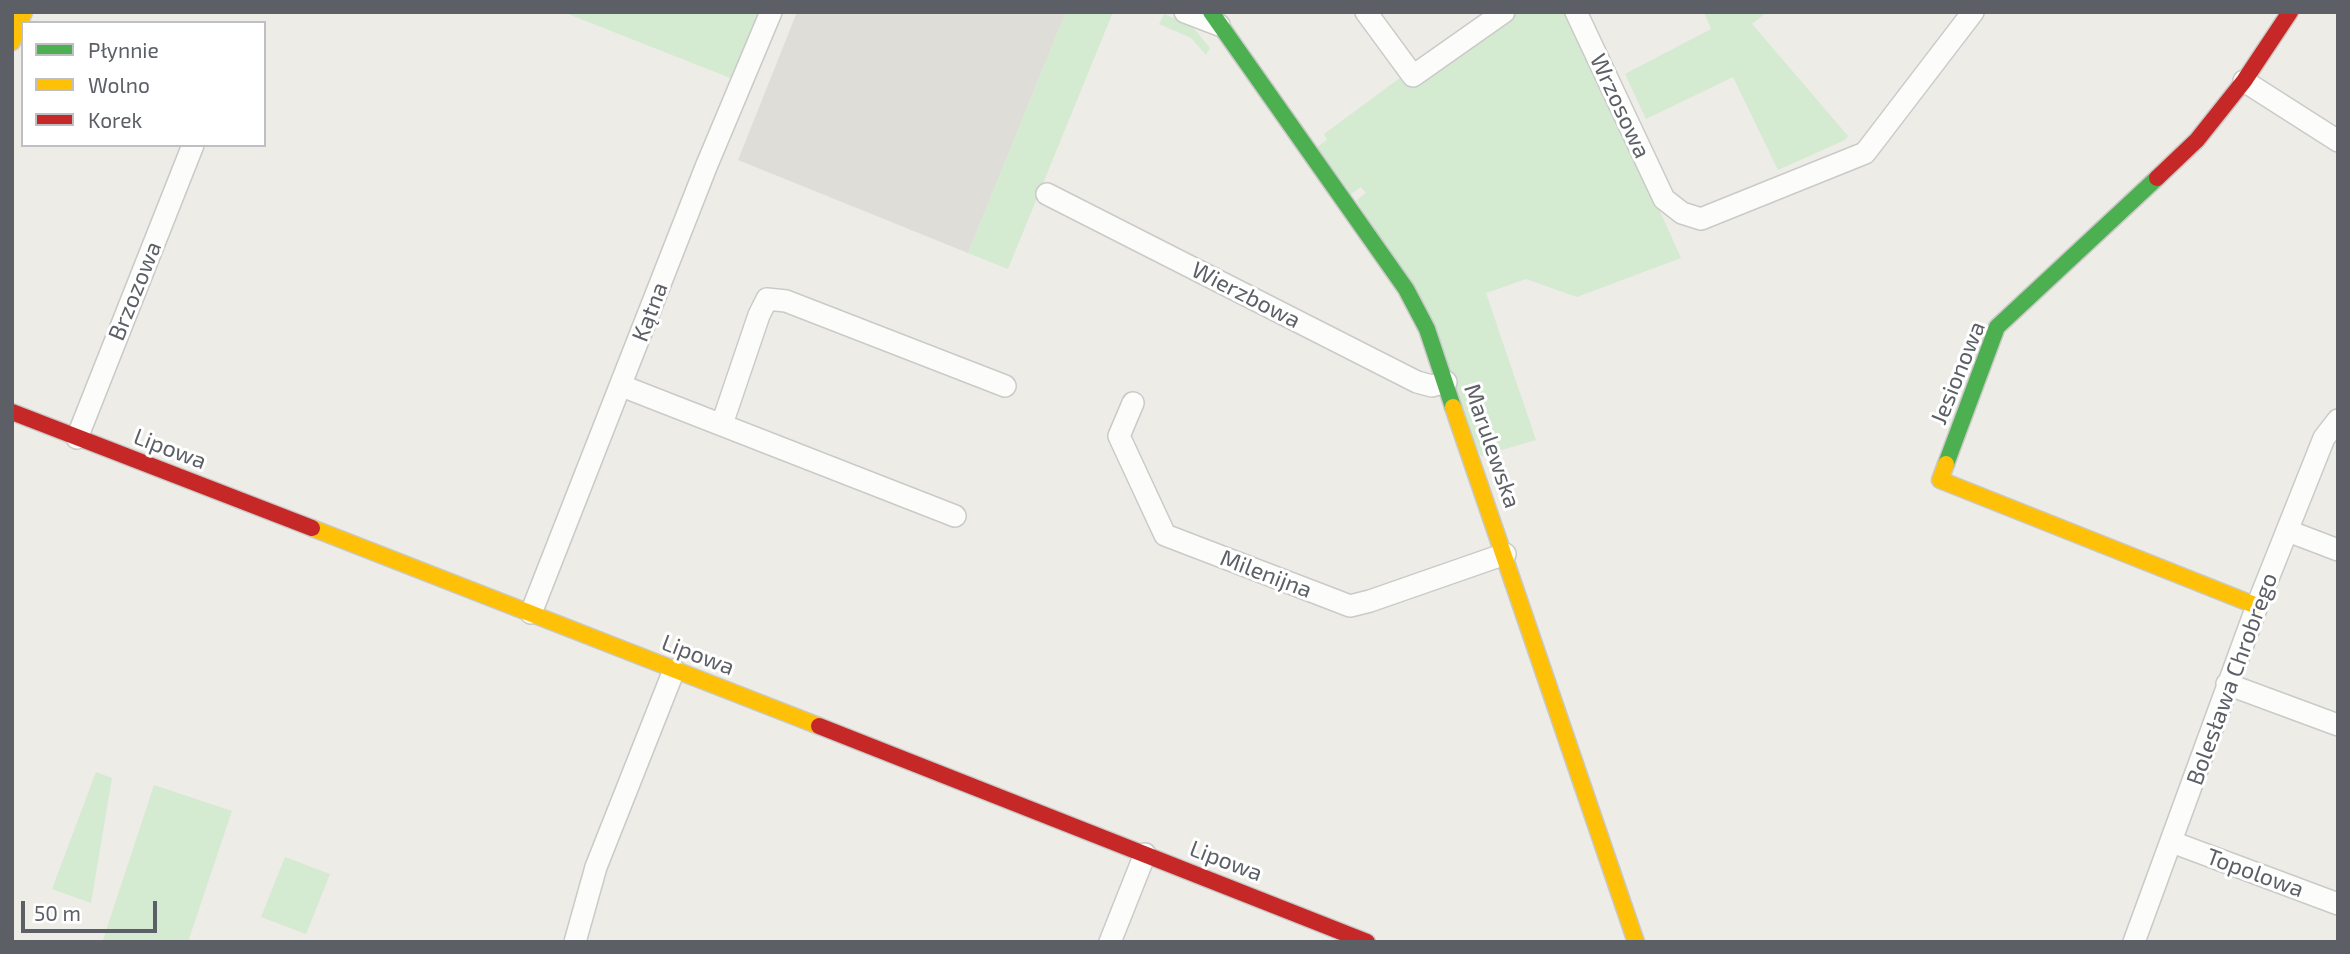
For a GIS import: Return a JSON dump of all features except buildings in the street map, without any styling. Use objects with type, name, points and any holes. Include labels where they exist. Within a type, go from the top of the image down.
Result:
[{"type":"street","points":[[12,42],[23,12]]},
{"type":"street","name":"Kątna","points":[[531,613],[706,167],[771,12]]},
{"type":"street","points":[[1185,12],[1215,18]]},
{"type":"street","points":[[1366,12],[1413,76],[1504,12]]},
{"type":"street","name":"Wrzosowa","points":[[1576,12],[1664,199],[1682,214],[1701,219],[1864,153],[1973,12]]},
{"type":"street","name":"Jesionowa","points":[[2257,606],[1940,481],[1997,327],[2197,140],[2244,81],[2290,12]]},
{"type":"street","name":"Marulewska","points":[[1215,18],[1406,289],[1427,328],[1636,942]]},
{"type":"street","points":[[2244,81],[2338,141]]},
{"type":"street","name":"Brzozowa","points":[[77,438],[192,147]]},
{"type":"street","name":"Wierzbowa","points":[[1047,194],[1417,382],[1432,386],[1446,382]]},
{"type":"street","points":[[722,424],[759,315],[767,299],[786,300],[1005,386]]},
{"type":"street","points":[[622,386],[955,516]]},
{"type":"street","name":"Milenijna","points":[[1133,404],[1119,436],[1165,535],[1350,606],[1505,554]]},
{"type":"street","name":"Lipowa","points":[[12,412],[1367,942]]},
{"type":"street","name":"Bolesława Chrobrego","points":[[2134,942],[2257,606],[2325,438],[2338,420]]},
{"type":"street","points":[[2288,531],[2338,550]]},
{"type":"street","points":[[575,942],[596,867],[674,670]]},
{"type":"street","points":[[2227,684],[2338,725]]},
{"type":"street","name":"Topolowa","points":[[2172,842],[2338,904]]},
{"type":"street","points":[[1110,942],[1145,854]]},
{"type":"shaded area","points":[[797,12],[1066,12],[968,253],[738,160]]},
{"type":"green space","points":[[563,12],[759,12],[733,79]]},
{"type":"green space","points":[[1066,12],[1113,12],[1008,269],[968,253]]},
{"type":"green space","points":[[1519,12],[1570,12],[1681,258],[1577,297],[1526,279],[1486,293],[1536,440],[1481,456],[1357,200],[1366,193],[1361,187],[1351,194],[1317,147],[1327,140],[1324,134],[1404,75],[1413,84]]},
{"type":"green space","points":[[1704,12],[1767,12],[1752,24],[1848,136],[1845,140],[1778,170],[1733,77],[1646,119],[1625,74],[1711,29]]},
{"type":"green space","points":[[1164,14],[1191,25],[1210,48],[1206,55],[1191,38],[1159,24]]},
{"type":"green space","points":[[96,772],[112,778],[91,903],[52,889]]},
{"type":"green space","points":[[154,785],[232,811],[188,942],[108,942],[103,940]]},
{"type":"green space","points":[[285,857],[330,874],[306,934],[261,917]]},
{"type":"traffic: fast","points":[[1211,12],[1406,289],[1427,329],[1453,407]]},
{"type":"traffic: fast","points":[[1946,464],[1997,327],[2157,178]]},
{"type":"traffic: slow","points":[[12,42],[24,12]]},
{"type":"traffic: slow","points":[[1453,407],[1636,942]]},
{"type":"traffic: slow","points":[[1946,464],[1940,480],[2257,606]]},
{"type":"traffic: slow","points":[[312,528],[819,726]]},
{"type":"traffic: jam","points":[[2157,178],[2197,140],[2244,81],[2290,12]]},
{"type":"traffic: jam","points":[[12,412],[312,528]]},
{"type":"traffic: jam","points":[[819,726],[1367,942]]}]
